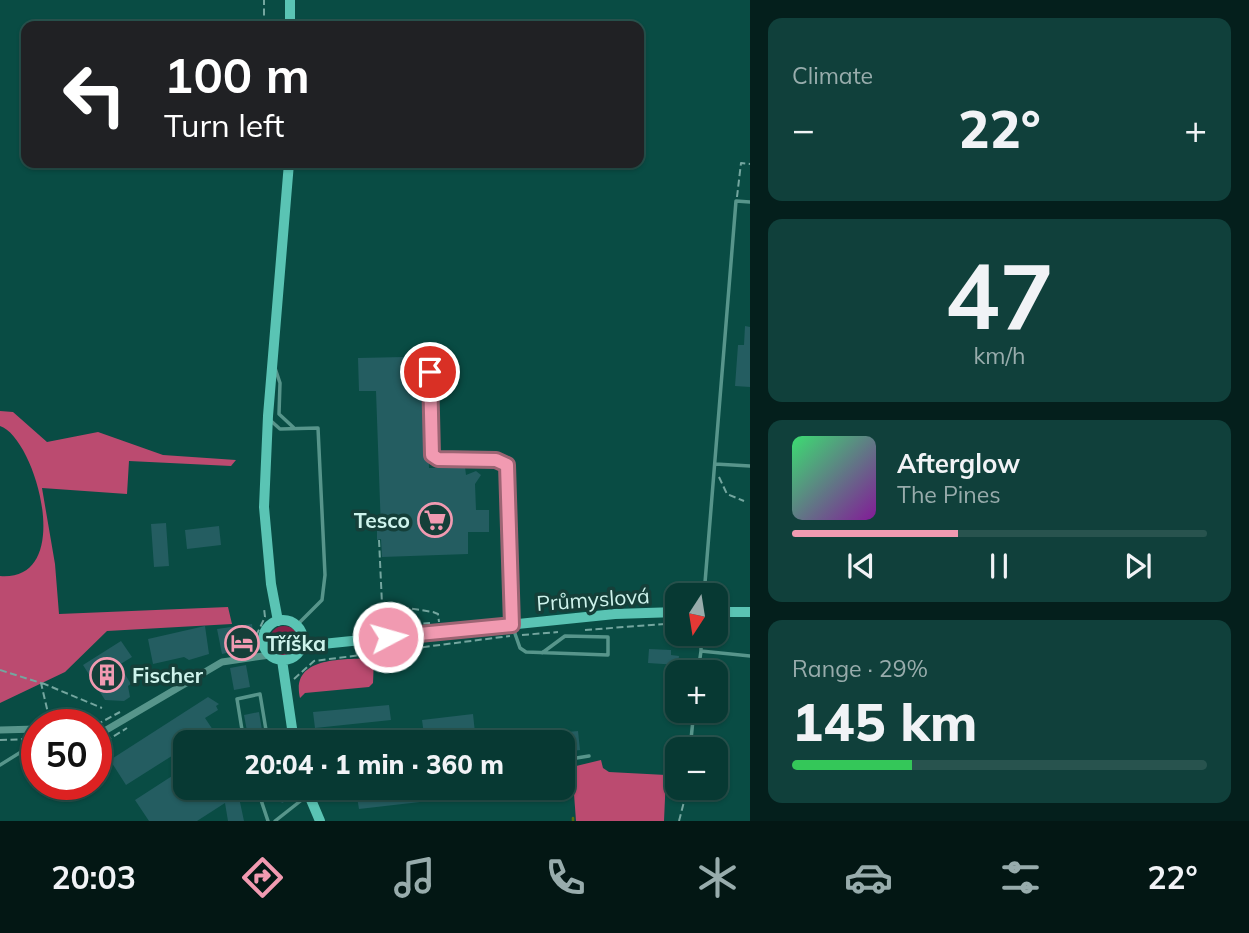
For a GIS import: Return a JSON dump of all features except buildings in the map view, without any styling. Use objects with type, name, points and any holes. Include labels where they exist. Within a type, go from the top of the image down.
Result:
[{"type":"main road","points":[[290,0],[290,21]]},
{"type":"main road","points":[[278,621],[271,584],[264,507],[268,416],[289,168]]},
{"type":"main road","name":"Průmyslová","points":[[303,646],[615,614],[665,612]]},
{"type":"main road","points":[[728,612],[750,612]]},
{"type":"main road","points":[[278,621],[297,625],[303,635],[303,646],[295,657],[282,660],[270,655],[263,640],[266,629],[278,621]]},
{"type":"main road","points":[[282,660],[292,730]]},
{"type":"main road","points":[[311,800],[320,821]]},
{"type":"street","points":[[250,656],[263,640]]},
{"type":"street","points":[[112,727],[222,662],[270,655]]},
{"type":"street","points":[[0,730],[21,729]]},
{"type":"lane","points":[[705,583],[736,201],[750,202]]},
{"type":"lane","points":[[273,360],[280,383],[279,414],[295,428]]},
{"type":"lane","points":[[411,372],[430,372],[432,455],[438,459],[496,460],[507,465],[512,625],[520,648],[526,652],[542,653],[608,655],[608,637],[565,636],[542,653]]},
{"type":"lane","points":[[268,416],[273,425],[280,429],[318,428],[325,575],[322,600],[297,625]]},
{"type":"lane","points":[[715,464],[750,466]]},
{"type":"lane","points":[[700,660],[701,646]]},
{"type":"lane","points":[[701,651],[750,656]]},
{"type":"lane","points":[[242,730],[237,699],[260,694],[266,730]]},
{"type":"lane","points":[[0,765],[21,752]]},
{"type":"lane","points":[[575,759],[589,757]]},
{"type":"lane","points":[[261,800],[268,821]]},
{"type":"lane","points":[[262,800],[262,804]]},
{"type":"lane","points":[[275,821],[297,800]]},
{"type":"path","points":[[264,0],[264,21]]},
{"type":"path","points":[[736,201],[741,163],[750,164]]},
{"type":"path","points":[[715,464],[727,494],[744,501]]},
{"type":"path","points":[[371,627],[440,622],[438,614],[433,612],[382,604],[379,540]]},
{"type":"path","points":[[580,630],[665,624]]},
{"type":"path","points":[[291,686],[300,671],[314,661],[567,631]]},
{"type":"path","points":[[0,670],[41,683],[102,708]]},
{"type":"path","points":[[41,683],[47,709]]},
{"type":"path","points":[[112,737],[131,725]]},
{"type":"path","points":[[0,740],[21,740]]},
{"type":"path","points":[[679,821],[684,800]]},
{"type":"shaded area","points":[[0,411],[13,412],[47,442],[98,432],[163,455],[236,460],[231,466],[129,461],[127,494],[42,488],[55,564],[59,614],[228,607],[232,624],[107,631],[65,672],[0,703],[0,576],[24,572],[37,557],[43,534],[42,507],[36,480],[26,455],[13,436],[0,426]]},
{"type":"shaded area","points":[[284,626],[295,630],[299,641],[295,652],[284,656],[273,652],[269,641],[273,630]]},
{"type":"shaded area","points":[[374,658],[373,683],[369,687],[305,693],[300,698],[299,684],[303,674],[311,667],[335,660]]},
{"type":"shaded area","points":[[601,760],[603,768],[609,772],[665,775],[664,821],[576,821],[575,766]]},
{"type":"place","name":"Tesco","points":[[435,520]]},
{"type":"place","name":"Tříška","points":[[242,643]]},
{"type":"place","name":"Fischer","points":[[107,675]]},
{"type":"route","points":[[388,637],[512,625],[507,465],[496,460],[438,459],[432,455],[430,372]]}]
